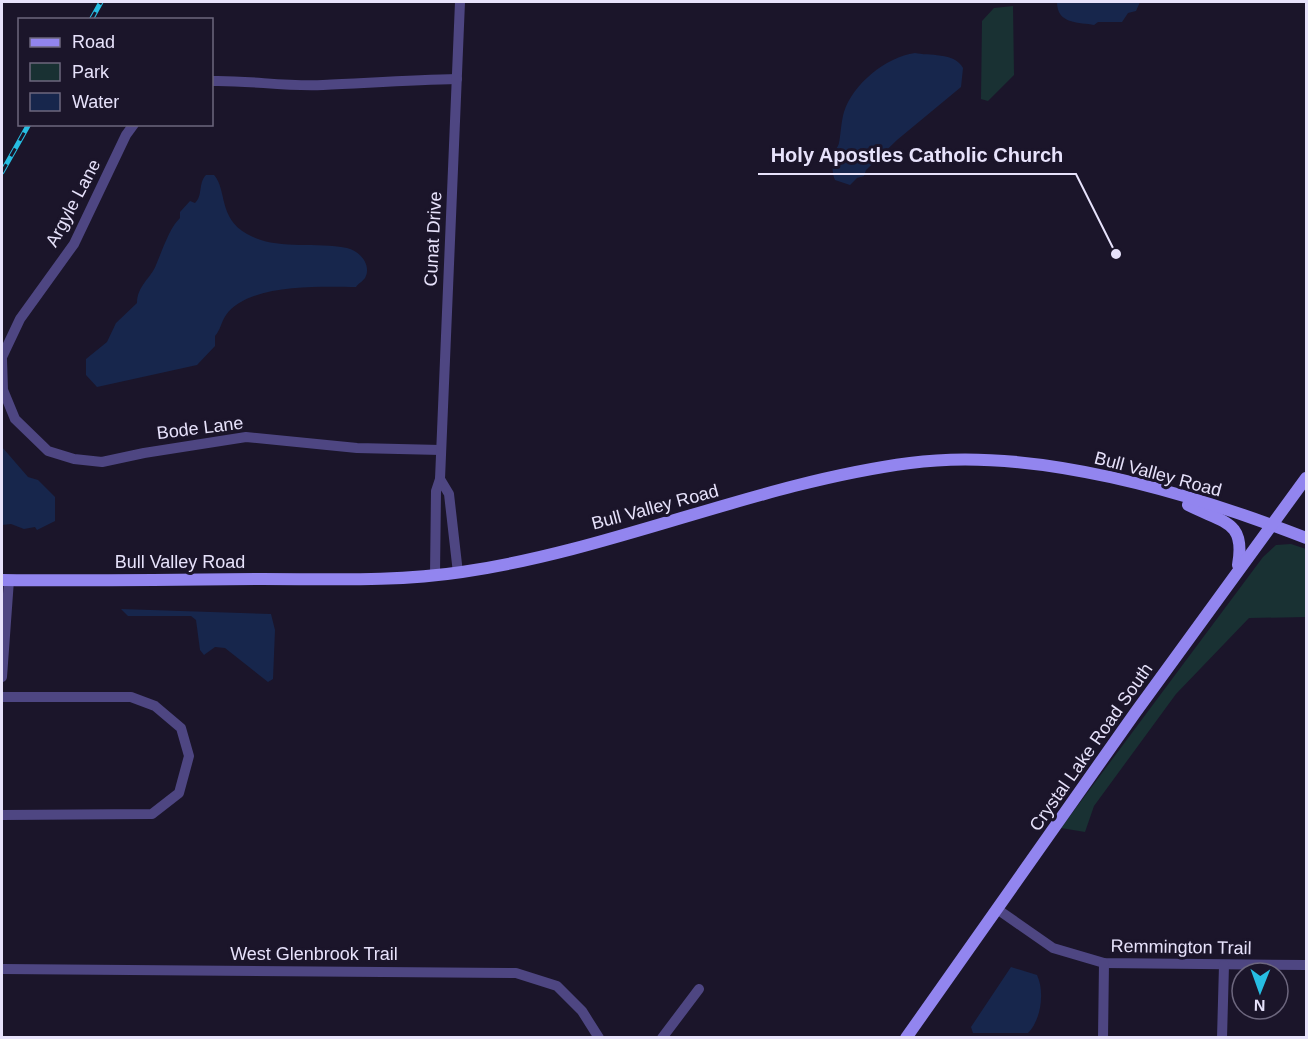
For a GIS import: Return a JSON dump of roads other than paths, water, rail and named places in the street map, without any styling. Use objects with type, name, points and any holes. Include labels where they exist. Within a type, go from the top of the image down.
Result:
[{"type":"street","name":"Cunat Drive","points":[[435,575],[436,491],[440,478],[460,2]]},
{"type":"street","points":[[213,81],[248,80],[291,85],[323,85],[457,79]]},
{"type":"street","name":"Argyle Lane","points":[[15,419],[3,390],[2,358],[20,319],[74,244],[126,135],[133,126]]},
{"type":"street","name":"Bode Lane","points":[[15,419],[48,452],[74,459],[102,462],[246,437],[357,448],[441,450]]},
{"type":"street","name":"Bull Valley Road","points":[[5,580],[331,580],[458,573],[544,556],[826,479],[912,463],[992,461],[1086,473],[1158,490],[1270,524],[1306,538]]},
{"type":"street","name":"Cunat Drive","points":[[440,478],[449,494],[458,573]]},
{"type":"street","name":"Crystal Lake Road South","points":[[906,1038],[1270,524],[1306,478]]},
{"type":"street","points":[[1158,490],[1233,527],[1240,534],[1238,571]]},
{"type":"street","points":[[2,676],[5,580]]},
{"type":"street","points":[[2,697],[131,698],[155,706],[181,728],[189,756],[179,793],[152,814],[125,816],[2,815]]},
{"type":"street","name":"Remmington Trail","points":[[997,909],[1053,948],[1104,963],[1306,965]]},
{"type":"street","points":[[1103,1038],[1104,963]]},
{"type":"street","points":[[1222,1038],[1224,965]]},
{"type":"street","name":"West Glenbrook Trail","points":[[2,969],[516,973],[557,986],[582,1011],[599,1038]]},
{"type":"street","points":[[662,1038],[699,989]]},
{"type":"water","points":[[1057,2],[1140,2],[1136,11],[1128,13],[1122,22],[1098,22],[1094,25],[1065,19],[1058,9]]},
{"type":"water","points":[[915,53],[954,59],[963,68],[961,87],[897,140],[866,170],[864,176],[857,178],[850,185],[835,180],[832,168],[833,154],[839,143],[843,116],[848,102],[863,82],[882,66]]},
{"type":"water","points":[[206,175],[214,175],[221,188],[231,220],[247,234],[283,244],[347,248],[364,259],[367,268],[365,278],[356,287],[306,287],[268,292],[251,297],[226,315],[215,336],[215,346],[197,365],[97,387],[86,375],[86,359],[107,342],[116,323],[137,303],[139,292],[154,270],[170,233],[180,218],[180,212],[190,201],[195,203]]},
{"type":"water","points":[[2,447],[28,477],[38,480],[55,497],[55,521],[37,530],[35,527],[24,529],[11,524],[2,525]]},
{"type":"water","points":[[121,609],[271,614],[275,630],[273,679],[268,682],[225,648],[215,647],[204,655],[200,650],[196,620],[191,616],[128,616]]},
{"type":"water","points":[[1011,967],[1037,975],[1041,997],[1036,1021],[1028,1033],[973,1033],[971,1027]]},
{"type":"railway","points":[[92,18],[101,2]]},
{"type":"railway","points":[[2,172],[28,126]]},
{"type":"place","name":"Holy Apostles Catholic Church","points":[[1116,254]]}]
